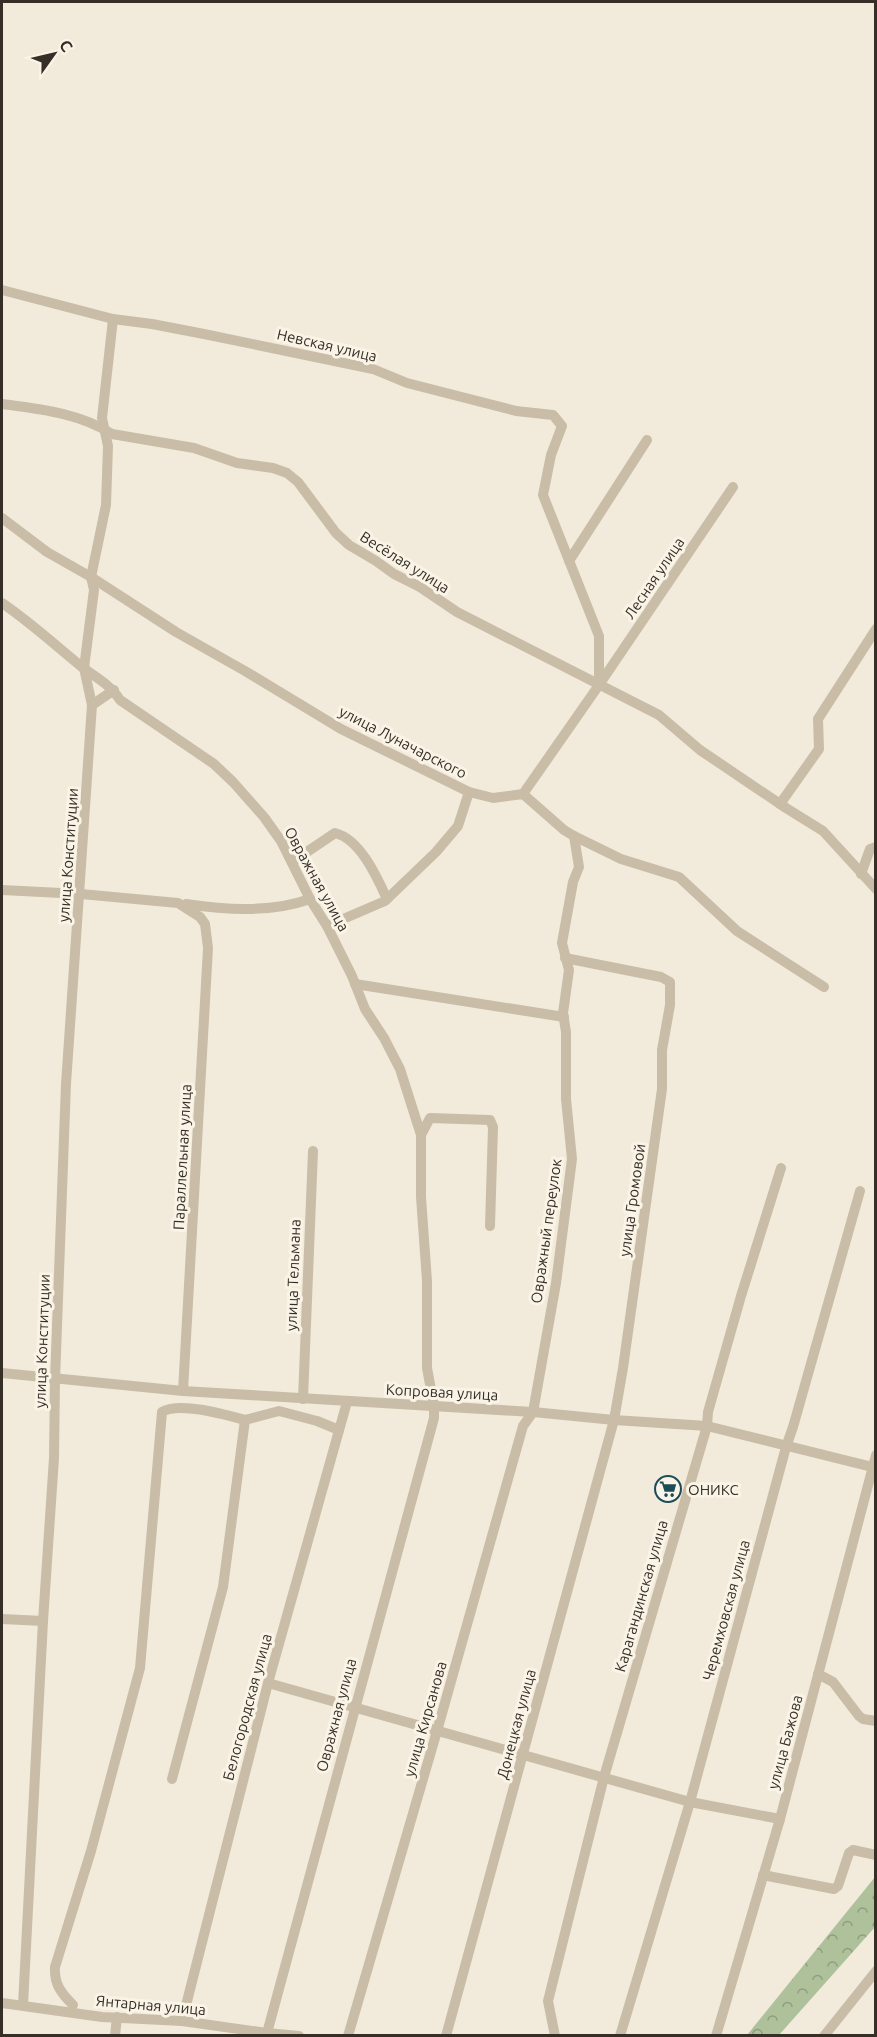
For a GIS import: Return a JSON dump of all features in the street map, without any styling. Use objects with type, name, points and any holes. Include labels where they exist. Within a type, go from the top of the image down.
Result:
[{"type":"street","name":"Невская улица","points":[[2,290],[112,320],[152,324],[373,369],[407,383],[505,408],[553,415],[562,426],[551,455],[543,495],[569,561]]},
{"type":"street","name":"улица Конституции","points":[[23,2005],[54,1458],[66,1084],[81,894],[92,705],[84,668],[94,590],[91,577],[106,506],[108,446],[102,418],[112,320]]},
{"type":"street","name":"Весёлая улица","points":[[2,404],[76,418],[112,434],[194,448],[237,463],[273,468],[287,473],[298,482],[336,532],[349,545],[457,612],[599,685]]},
{"type":"street","points":[[647,440],[569,561],[599,636],[599,685],[659,715],[700,750],[823,831],[876,889]]},
{"type":"street","name":"Лесная улица","points":[[522,794],[733,487]]},
{"type":"street","name":"улица Луначарского","points":[[2,518],[47,552],[91,577],[176,633],[245,671],[341,729],[394,753],[469,792],[493,798],[522,794]]},
{"type":"street","name":"Овражная улица","points":[[2,603],[114,690],[120,700],[214,764],[264,817],[281,841],[310,899],[327,926],[365,1009],[400,1069],[421,1135],[421,1197],[427,1281],[427,1368],[434,1418],[267,2033]]},
{"type":"street","points":[[780,804],[819,749],[818,719],[876,629]]},
{"type":"street","points":[[92,705],[114,690]]},
{"type":"street","points":[[327,926],[385,901],[436,852],[458,826],[469,792]]},
{"type":"street","points":[[522,794],[574,836],[621,859],[679,877],[737,931],[824,987]]},
{"type":"street","points":[[292,862],[335,833],[345,836],[373,868],[387,898]]},
{"type":"street","name":"Овражный переулок","points":[[533,1412],[556,1283],[572,1159],[566,1099],[567,1032],[563,1015],[569,970],[562,943],[573,882],[579,867],[574,836]]},
{"type":"street","points":[[861,874],[870,849],[876,847]]},
{"type":"street","points":[[2,890],[81,894],[204,907],[285,907],[310,899]]},
{"type":"street","name":"Параллельная улица","points":[[178,903],[200,917],[205,924],[208,948],[183,1391]]},
{"type":"street","name":"улица Громовой","points":[[565,958],[660,977],[670,982],[670,1005],[662,1050],[662,1089],[614,1420]]},
{"type":"street","points":[[355,984],[563,1015]]},
{"type":"street","points":[[421,1135],[430,1118],[490,1120],[493,1127],[490,1226]]},
{"type":"street","name":"улица Тельмана","points":[[303,1399],[313,1151]]},
{"type":"street","name":"Карагандинская улица","points":[[555,2036],[548,2001],[604,1777],[707,1426],[708,1412],[741,1296],[781,1168]]},
{"type":"street","name":"Черемховская улица","points":[[620,2036],[690,1802],[786,1447],[860,1191]]},
{"type":"street","name":"Копровая улица","points":[[2,1373],[183,1391],[533,1412],[707,1426],[874,1468]]},
{"type":"street","name":"Белогородская улица","points":[[182,2021],[268,1683],[347,1402]]},
{"type":"street","points":[[73,2005],[57,1987],[54,1978],[55,1967],[91,1851],[140,1668],[162,1412],[166,1409],[179,1408],[219,1412],[245,1420],[279,1412],[317,1420],[339,1430]]},
{"type":"street","name":"улица Кирсанова","points":[[348,2036],[438,1731],[523,1426],[533,1412]]},
{"type":"street","points":[[172,1779],[224,1587],[245,1420]]},
{"type":"street","name":"Донецкая улица","points":[[446,2036],[614,1420]]},
{"type":"street","name":"улица Бажова","points":[[716,2036],[780,1819],[876,1455]]},
{"type":"street","points":[[2,1619],[43,1621]]},
{"type":"street","points":[[818,1674],[833,1682],[859,1716],[876,1721]]},
{"type":"street","points":[[268,1683],[690,1802],[780,1819]]},
{"type":"street","points":[[763,1875],[834,1889],[838,1886],[849,1853],[853,1850],[876,1855]]},
{"type":"street","points":[[824,2036],[876,1971]]},
{"type":"street","name":"Янтарная улица","points":[[2,2003],[117,2017],[182,2021],[201,2030],[299,2036]]},
{"type":"street","points":[[115,2036],[117,2017]]},
{"type":"green space","points":[[875,1877],[875,1927],[779,2035],[747,2035]]},
{"type":"place","name":"ОНИКС","points":[[668,1489]]}]
